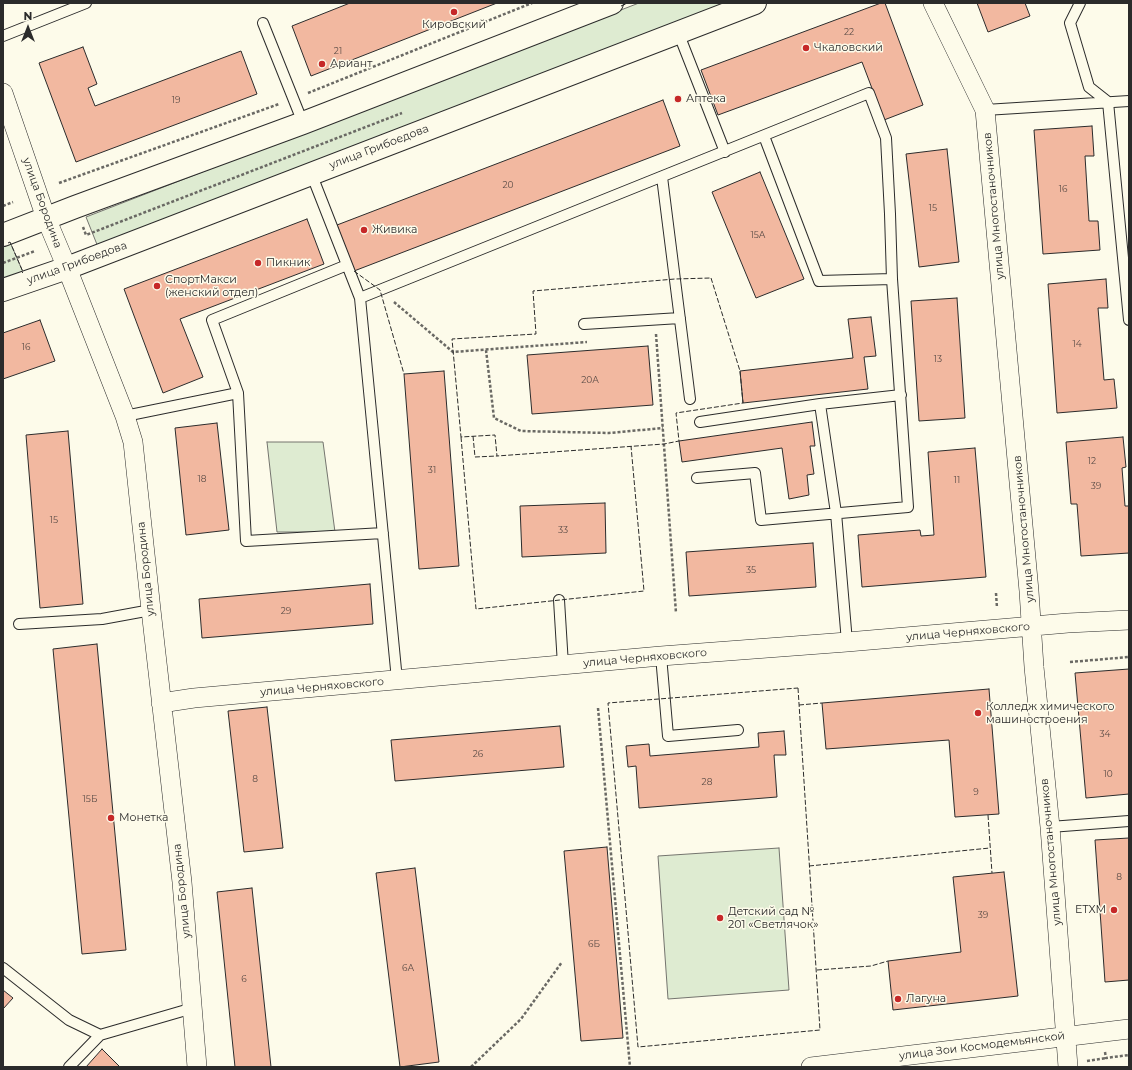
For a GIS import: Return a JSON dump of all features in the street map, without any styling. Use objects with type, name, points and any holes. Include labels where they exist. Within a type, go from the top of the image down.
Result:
[{"type":"main road","points":[[3,235],[303,123],[612,3]]},
{"type":"main road","name":"улица Грибоедова","points":[[3,290],[67,268],[755,3]]},
{"type":"street","name":"улица Многостаночников","points":[[933,3],[985,110],[1032,627],[1034,667],[1050,827],[1068,1067]]},
{"type":"street","name":"улица Бородина","points":[[3,93],[46,218],[125,416],[133,442],[182,882],[197,1067]]},
{"type":"street","name":"улица Черняховского","points":[[161,703],[194,698],[661,656],[1068,623],[1129,620]]},
{"type":"street","name":"улица Зои Космодемьянской","points":[[811,1067],[1129,1028]]},
{"type":"lane","points":[[3,36],[86,3]]},
{"type":"lane","points":[[1080,3],[1070,23],[1089,87],[1108,102],[1129,320]]},
{"type":"lane","points":[[263,23],[303,123]]},
{"type":"lane","points":[[678,32],[725,152]]},
{"type":"lane","points":[[360,298],[869,93],[886,138],[892,279],[908,507],[761,520],[755,473],[697,478]]},
{"type":"lane","points":[[985,110],[1129,101]]},
{"type":"lane","points":[[764,136],[819,281],[892,279]]},
{"type":"lane","points":[[311,173],[360,298],[397,680]]},
{"type":"lane","points":[[662,177],[690,399]]},
{"type":"lane","points":[[347,265],[212,320],[238,393],[246,541],[383,533]]},
{"type":"lane","points":[[584,324],[680,318]]},
{"type":"lane","points":[[125,416],[238,393]]},
{"type":"lane","points":[[700,422],[820,404],[901,395]]},
{"type":"lane","points":[[820,404],[836,513],[847,642]]},
{"type":"lane","points":[[559,600],[563,665]]},
{"type":"lane","points":[[19,624],[102,619],[151,610]]},
{"type":"lane","points":[[661,656],[668,736],[738,730]]},
{"type":"lane","points":[[1050,827],[1129,821]]},
{"type":"lane","points":[[3,968],[69,1020],[100,1035]]},
{"type":"lane","points":[[70,1067],[100,1035],[192,1008]]},
{"type":"path","points":[[75,207],[86,235],[407,112]]},
{"type":"path","points":[[3,206],[14,202]]},
{"type":"path","points":[[3,263],[35,251]]},
{"type":"path","points":[[380,290],[453,352],[594,341]]},
{"type":"path","points":[[663,319],[656,336],[676,613]]},
{"type":"path","points":[[486,350],[494,418],[521,431],[609,433],[663,428]]},
{"type":"path","points":[[996,593],[997,610]]},
{"type":"path","points":[[1070,662],[1129,657]]},
{"type":"path","points":[[598,708],[630,1067]]},
{"type":"path","points":[[471,1067],[521,1019],[562,962]]},
{"type":"green space","points":[[639,3],[735,3],[98,247],[86,217]]},
{"type":"green space","points":[[10,242],[23,272],[3,279],[3,245]]},
{"type":"green space","points":[[267,442],[323,442],[335,532],[277,532]]},
{"type":"green space","points":[[779,848],[789,990],[668,999],[658,856]]},
{"type":"building","points":[[350,3],[497,3],[311,76],[292,26]]},
{"type":"building","points":[[881,3],[885,3],[923,105],[884,120],[862,62],[718,115],[701,70]]},
{"type":"building","points":[[977,3],[1025,3],[1030,16],[988,32]]},
{"type":"building","points":[[83,47],[97,84],[88,88],[95,106],[241,51],[257,94],[76,162],[39,63]]},
{"type":"building","points":[[663,100],[680,146],[354,271],[337,225]]},
{"type":"building","points":[[1092,126],[1094,156],[1085,156],[1089,221],[1098,221],[1100,250],[1043,254],[1034,130]]},
{"type":"building","points":[[947,149],[959,262],[919,267],[906,154]]},
{"type":"building","points":[[760,172],[804,279],[756,298],[712,192]]},
{"type":"building","points":[[307,219],[324,264],[180,319],[203,377],[163,393],[124,289]]},
{"type":"building","points":[[1106,279],[1108,308],[1098,308],[1104,380],[1114,379],[1117,408],[1057,413],[1048,284]]},
{"type":"building","points":[[957,298],[965,418],[919,421],[911,301]]},
{"type":"building","points":[[871,317],[876,356],[864,357],[868,389],[743,403],[740,371],[853,358],[848,319]]},
{"type":"building","points":[[40,320],[55,361],[3,379],[3,333]]},
{"type":"building","points":[[648,346],[653,405],[532,414],[527,355]]},
{"type":"building","points":[[444,371],[459,566],[419,569],[404,374]]},
{"type":"building","points":[[812,422],[815,446],[810,446],[814,474],[807,475],[809,495],[789,499],[782,448],[682,462],[679,441]]},
{"type":"building","points":[[217,423],[229,530],[186,535],[175,428]]},
{"type":"building","points":[[68,431],[83,604],[40,608],[26,435]]},
{"type":"building","points":[[1123,437],[1126,467],[1122,468],[1125,506],[1129,506],[1129,553],[1081,556],[1077,504],[1071,504],[1066,442]]},
{"type":"building","points":[[975,448],[986,577],[862,587],[858,535],[920,530],[921,536],[934,535],[928,452]]},
{"type":"building","points":[[605,503],[606,553],[522,557],[520,506]]},
{"type":"building","points":[[813,543],[816,587],[689,596],[686,552]]},
{"type":"building","points":[[370,584],[373,624],[202,638],[199,599]]},
{"type":"building","points":[[97,644],[126,950],[82,954],[53,649]]},
{"type":"building","points":[[1129,669],[1129,794],[1086,798],[1075,673]]},
{"type":"building","points":[[989,689],[999,814],[955,817],[949,740],[826,749],[822,703]]},
{"type":"building","points":[[267,707],[283,848],[244,852],[228,711]]},
{"type":"building","points":[[560,726],[564,767],[395,781],[391,740]]},
{"type":"building","points":[[784,731],[786,755],[774,755],[777,797],[639,808],[636,766],[628,767],[626,746],[649,744],[650,756],[759,747],[758,733]]},
{"type":"building","name":"ЕТХМ","points":[[1129,838],[1129,980],[1105,982],[1095,840]]},
{"type":"building","points":[[607,847],[623,1038],[581,1041],[564,851]]},
{"type":"building","points":[[415,868],[439,1062],[400,1067],[376,873]]},
{"type":"building","points":[[1004,872],[1018,996],[893,1010],[888,961],[961,952],[953,877]]},
{"type":"building","points":[[252,888],[271,1067],[235,1067],[217,892]]},
{"type":"building","points":[[3,990],[13,998],[3,1009]]},
{"type":"building","points":[[102,1049],[120,1067],[86,1067]]},
{"type":"fence","points":[[621,6],[628,3]]},
{"type":"fence","points":[[8,243],[10,242],[23,272],[22,273]]},
{"type":"fence","points":[[354,271],[380,290],[404,374]]},
{"type":"fence","points":[[711,278],[740,371],[743,403],[676,413],[679,441],[664,444],[497,456],[495,435],[461,437],[452,339],[536,334],[533,291],[675,279],[711,278]]},
{"type":"fence","points":[[473,436],[475,457],[497,456]]},
{"type":"fence","points":[[461,437],[476,609],[644,591],[631,446]]},
{"type":"fence","points":[[798,688],[820,1030],[638,1047],[608,703],[798,688]]},
{"type":"fence","points":[[799,705],[822,703]]},
{"type":"fence","points":[[988,815],[992,873]]},
{"type":"fence","points":[[809,866],[990,848]]},
{"type":"fence","points":[[817,970],[871,966],[888,961]]},
{"type":"place","name":"Кировский","points":[[454,12]]},
{"type":"place","name":"Чкаловский","points":[[806,48]]},
{"type":"place","name":"Ариант","points":[[322,64]]},
{"type":"place","name":"Аптека","points":[[678,99]]},
{"type":"place","name":"Живика","points":[[364,230]]},
{"type":"place","name":"Пикник","points":[[258,263]]},
{"type":"place","name":"СпортМакси (женский отдел)","points":[[157,286]]},
{"type":"place","name":"Колледж химического машиностроения","points":[[978,713]]},
{"type":"place","name":"Монетка","points":[[111,818]]},
{"type":"place","name":"ЕТХМ","points":[[1114,910]]},
{"type":"place","name":"Детский сад № 201 «Светлячок»","points":[[720,918]]},
{"type":"place","name":"Лагуна","points":[[898,999]]}]
